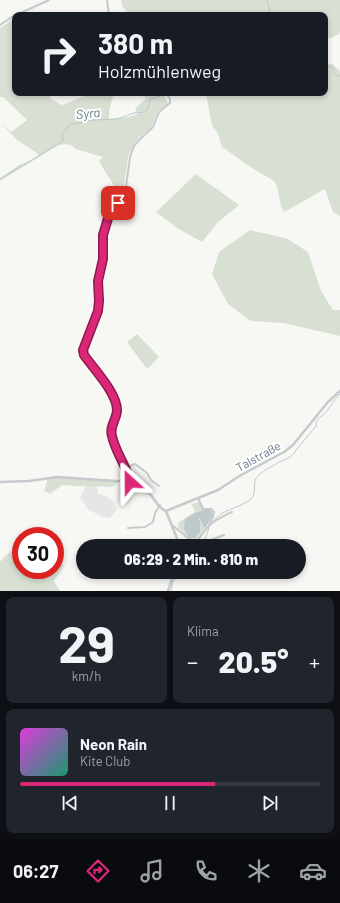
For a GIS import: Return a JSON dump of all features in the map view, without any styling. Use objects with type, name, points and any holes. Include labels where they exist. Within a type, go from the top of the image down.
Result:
[{"type":"street","points":[[22,12],[48,0]]},
{"type":"street","points":[[107,0],[109,12]]},
{"type":"street","points":[[0,25],[12,17]]},
{"type":"street","points":[[130,482],[117,453],[111,434],[112,424],[117,410],[116,403],[84,355],[83,350],[98,311],[98,281],[103,259],[102,243],[109,215],[126,187],[130,157],[134,146],[138,140],[152,127],[159,112],[167,107],[170,102],[168,96]]},
{"type":"street","name":"Talstraße","points":[[166,511],[218,490],[241,475],[284,452],[293,445],[327,403],[340,391]]},
{"type":"street","points":[[125,468],[135,464],[147,473],[151,480],[159,486]]},
{"type":"street","points":[[0,482],[29,481],[57,477],[136,483],[146,491],[163,510],[166,511],[177,539]]},
{"type":"street","points":[[198,498],[203,509],[211,508],[214,512],[209,526]]},
{"type":"street","points":[[128,528],[145,527],[153,522],[160,506]]},
{"type":"street","points":[[196,539],[222,516],[232,512]]},
{"type":"street","points":[[172,525],[191,539]]},
{"type":"street","points":[[213,539],[224,535]]},
{"type":"street","points":[[168,591],[172,579]]},
{"type":"shaded area","points":[[121,0],[340,0],[340,33],[332,38],[328,37],[328,12],[127,12],[122,6]]},
{"type":"shaded area","points":[[12,20],[12,96],[49,96],[51,99],[62,105],[84,96],[113,96],[109,111],[109,119],[129,117],[138,114],[135,109],[146,98],[144,96],[164,96],[168,103],[165,108],[158,111],[151,128],[139,137],[132,148],[128,157],[124,186],[120,196],[99,161],[103,157],[76,149],[71,145],[64,144],[57,146],[0,181],[0,178],[19,165],[28,162],[39,155],[17,140],[0,122],[11,132],[27,120],[3,97],[0,97],[0,28]]},
{"type":"shaded area","points":[[328,64],[332,64],[340,71],[340,216],[333,212],[325,189],[284,212],[281,206],[277,186],[274,181],[222,147],[218,134],[212,125],[207,96],[328,96]]},
{"type":"shaded area","points":[[196,174],[239,205],[218,222],[202,242],[177,228],[156,212]]},
{"type":"shaded area","points":[[250,230],[288,239],[308,252],[321,291],[333,310],[340,310],[340,336],[284,323],[251,321],[228,304],[212,274],[219,252]]},
{"type":"shaded area","points":[[137,334],[159,357],[147,369],[127,342]]},
{"type":"shaded area","points":[[57,477],[119,481],[112,487],[62,485],[50,494],[44,491],[47,478]]},
{"type":"shaded area","points":[[86,486],[97,486],[98,494],[106,496],[113,501],[117,509],[110,518],[103,517],[89,510],[80,498]]},
{"type":"shaded area","points":[[199,501],[203,510],[196,514],[193,538],[198,536],[200,522],[197,516],[203,525],[206,527],[208,524],[203,532],[199,537],[190,539],[178,527],[179,522],[195,512],[191,503],[193,504]]},
{"type":"shaded area","points":[[208,509],[211,510],[213,515],[206,527],[204,527],[198,516],[200,522],[200,532],[195,538],[189,537],[184,529],[185,519]]},
{"type":"shaded area","points":[[12,551],[12,579],[55,579],[54,581],[60,591],[0,591],[0,562]]},
{"type":"waterway","points":[[267,0],[270,12]]},
{"type":"waterway","name":"Syra","points":[[328,66],[334,69],[334,72],[340,76]]},
{"type":"waterway","name":"Syra","points":[[0,179],[63,141],[62,133],[70,124],[81,123],[84,121],[117,119],[134,113],[144,112],[147,110],[151,99],[160,96]]},
{"type":"waterway","points":[[212,523],[215,518],[251,499],[254,493],[256,478],[269,468],[290,457],[316,426],[318,419],[326,412],[340,394]]},
{"type":"waterway","points":[[205,539],[209,528]]},
{"type":"waterway","points":[[171,591],[173,582],[175,579]]},
{"type":"route","points":[[118,203],[109,215],[103,235],[103,259],[98,281],[98,311],[83,350],[84,355],[116,403],[117,410],[111,428],[111,434],[117,453],[128,474],[130,482]]}]
